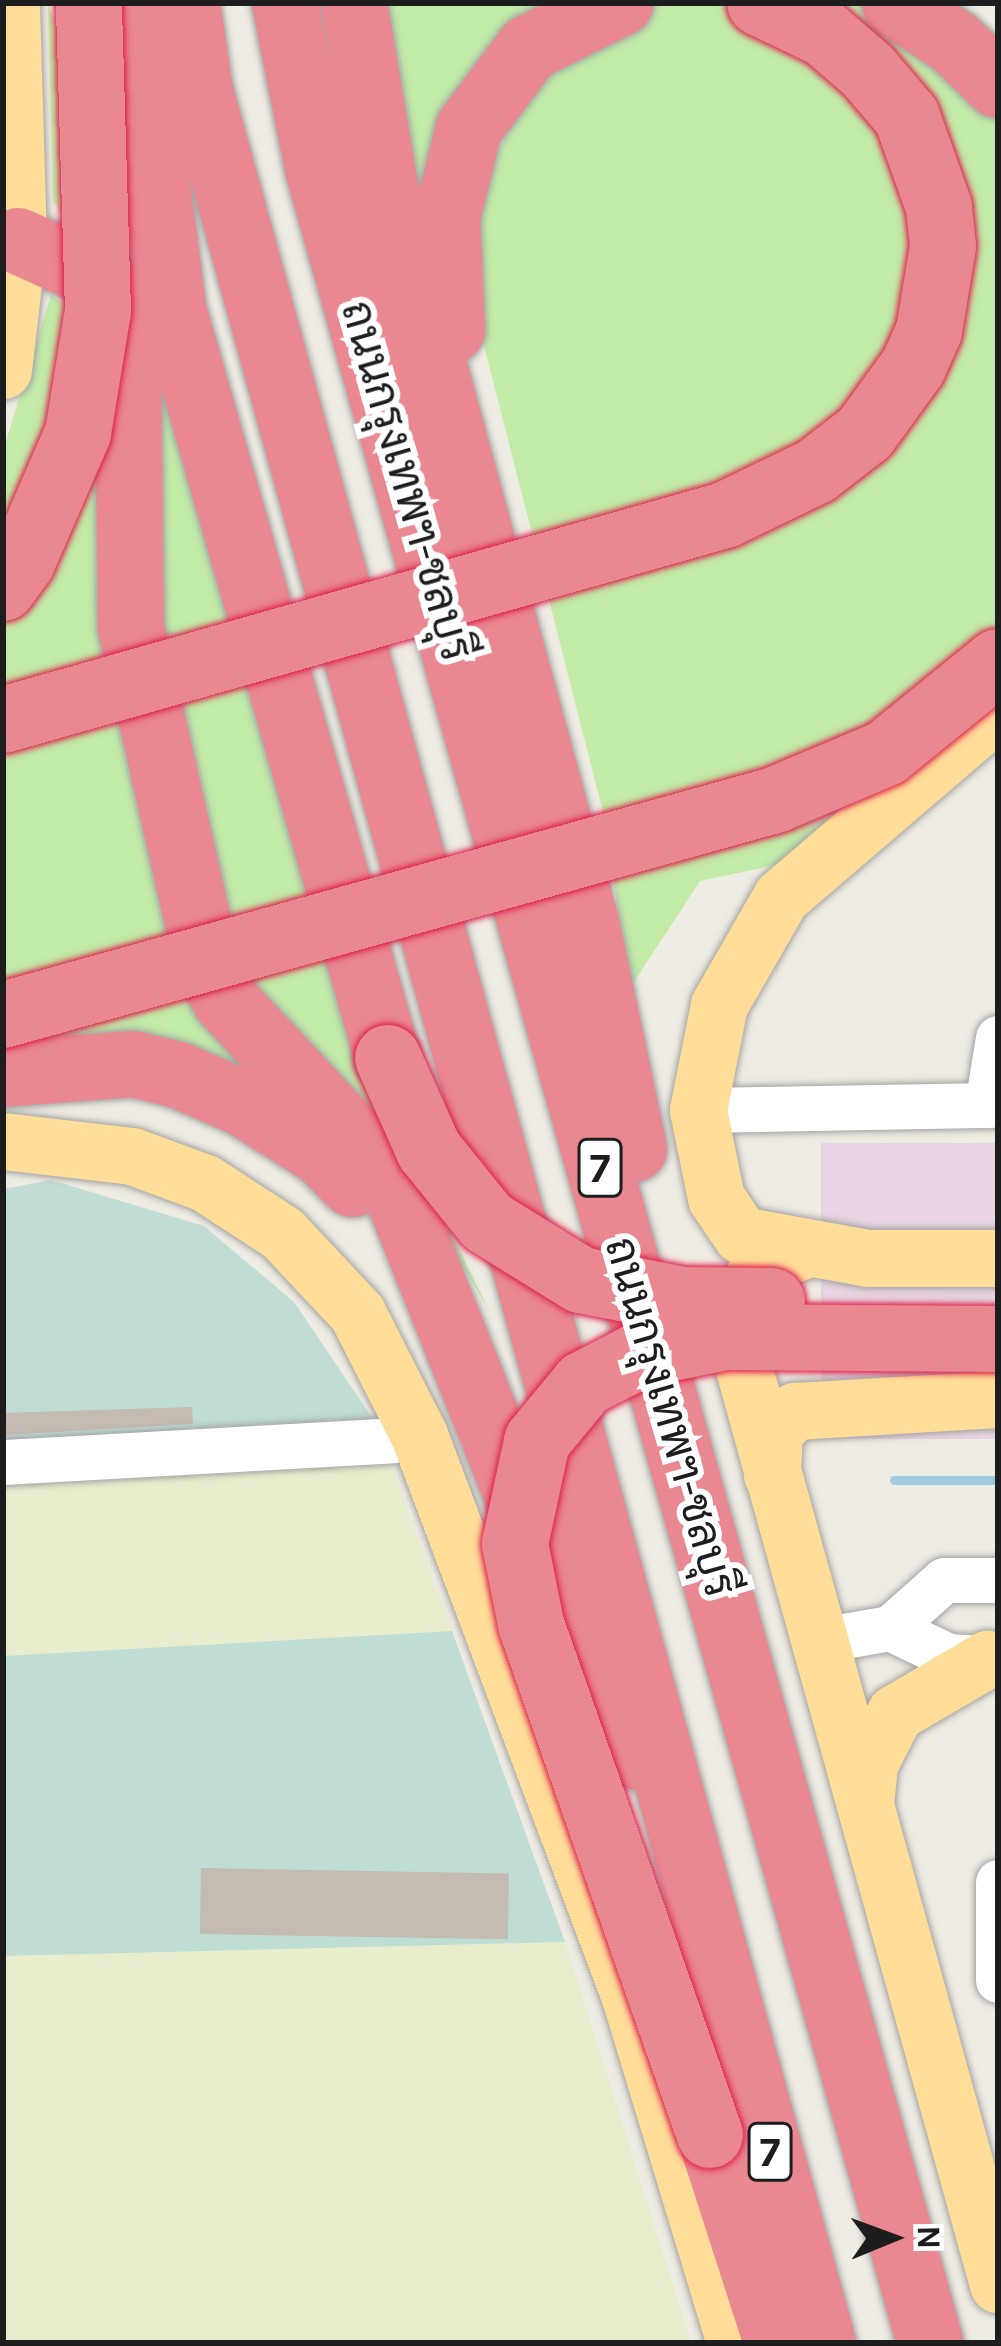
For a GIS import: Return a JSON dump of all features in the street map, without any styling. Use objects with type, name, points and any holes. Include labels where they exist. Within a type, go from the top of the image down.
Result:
[{"type":"highway","points":[[76,3],[117,192],[173,309]]},
{"type":"highway","points":[[3,588],[22,562],[78,433],[98,311],[89,3]]},
{"type":"highway","points":[[134,3],[173,309],[388,1058],[429,1150],[488,1222],[581,1280],[684,1300],[998,1303]]},
{"type":"highway","name":"ถนนกรุงเทพฯ-ชลบุรี","points":[[187,3],[200,91],[823,2343]]},
{"type":"highway","name":"ถนนกรุงเทพฯ-ชลบุรี","points":[[285,3],[318,168],[925,2324]]},
{"type":"highway","points":[[354,3],[385,187],[586,923]]},
{"type":"highway","points":[[620,3],[529,48],[485,102],[454,167],[446,291],[558,738],[586,923],[658,1271],[798,1792],[925,2324]]},
{"type":"highway","points":[[3,720],[725,515],[817,471],[865,434],[914,367],[929,331],[943,246],[939,207],[927,163],[889,94],[825,34],[760,3]]},
{"type":"highway","points":[[895,3],[955,43],[998,85]]},
{"type":"highway","points":[[18,241],[103,279],[128,348],[131,627],[209,971],[226,1001],[391,1178],[417,1260],[588,1673],[687,1842]]},
{"type":"highway","points":[[3,1015],[775,800],[886,753],[998,662]]},
{"type":"highway","points":[[3,1074],[134,1064],[243,1102],[322,1153],[417,1260]]},
{"type":"highway","points":[[777,2343],[663,1986],[531,1624],[515,1544],[537,1441],[584,1384],[642,1354],[726,1337],[998,1339]]},
{"type":"main road","points":[[3,370],[18,241],[11,3]]},
{"type":"main road","points":[[998,711],[781,897],[719,1004],[698,1110],[716,1198],[741,1235],[803,1250],[998,1258]]},
{"type":"main road","points":[[3,1141],[132,1156],[206,1183],[282,1233],[357,1313],[419,1436],[630,1997],[734,2343]]},
{"type":"main road","points":[[803,1250],[757,1268],[747,1290],[744,1369],[821,1640],[864,1817],[998,2284]]},
{"type":"main road","points":[[772,1479],[774,1431],[795,1411],[998,1399]]},
{"type":"main road","points":[[864,1817],[869,1764],[895,1713],[992,1659]]},
{"type":"street","points":[[698,1110],[993,1105],[998,1038]]},
{"type":"street","points":[[3,1462],[393,1440]]},
{"type":"street","points":[[821,1640],[890,1628],[944,1580],[998,1580]]},
{"type":"street","points":[[890,1628],[948,1656],[992,1659]]},
{"type":"street","points":[[998,1882],[998,1980]]},
{"type":"shaded area","points":[[821,1143],[998,1143],[998,1439],[821,1439]]},
{"type":"shaded area","points":[[51,1180],[204,1226],[294,1302],[375,1422],[387,1455],[3,1484],[3,1189]]},
{"type":"shaded area","points":[[452,1631],[565,1942],[3,1956],[3,1656]]},
{"type":"green space","points":[[48,3],[176,423],[429,1189],[491,1314],[418,1190],[243,979],[146,622],[139,326],[53,201]]},
{"type":"green space","points":[[373,3],[960,3],[998,34],[998,691],[780,864],[700,881],[630,988],[603,812],[476,314],[474,242],[493,159],[513,122],[413,227]]},
{"type":"green space","points":[[51,295],[76,314],[108,373],[99,552],[281,1089],[169,1050],[64,1036],[3,1043],[3,451]]},
{"type":"green space","points":[[387,1455],[452,1631],[3,1656],[3,1484]]},
{"type":"green space","points":[[565,1942],[691,2343],[3,2343],[3,1956]]},
{"type":"building","points":[[192,1407],[193,1424],[3,1435],[3,1413]]},
{"type":"building","points":[[201,1868],[509,1873],[508,1939],[200,1934]]},
{"type":"waterway","points":[[894,1480],[998,1480]]}]
